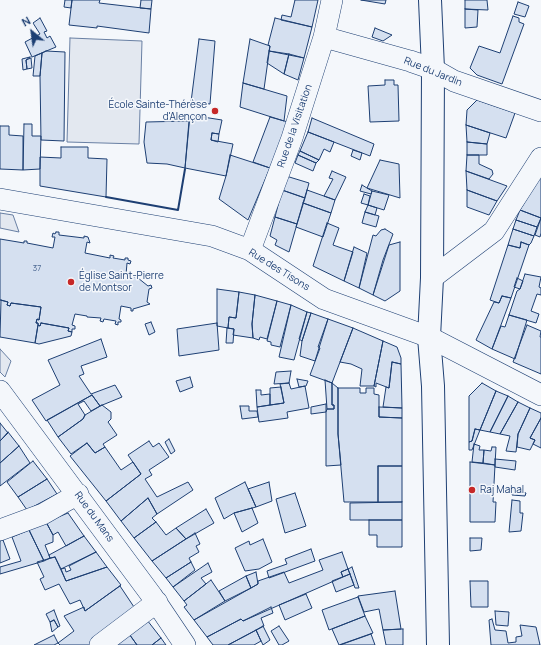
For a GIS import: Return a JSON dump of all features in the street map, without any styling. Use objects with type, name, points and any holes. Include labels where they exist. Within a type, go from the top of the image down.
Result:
[{"type":"main road","points":[[430,0],[433,69],[432,278],[429,337],[433,386],[438,645]]},
{"type":"street","name":"Rue de la Visitation","points":[[250,250],[292,138],[324,37],[332,0]]},
{"type":"street","name":"Rue du Jardin","points":[[324,37],[433,69],[454,81],[541,111]]},
{"type":"street","points":[[432,278],[494,231],[541,158]]},
{"type":"street","name":"Rue des Tisons","points":[[0,199],[212,236],[250,250],[324,298],[429,337],[541,395]]},
{"type":"street","name":"Rue du Mans","points":[[0,391],[157,602],[185,645]]},
{"type":"street","points":[[0,530],[43,514],[78,494]]},
{"type":"street","points":[[100,645],[157,602]]},
{"type":"shaded area","points":[[70,38],[142,41],[139,144],[67,142]]},
{"type":"shaded area","points":[[0,213],[13,215],[19,232],[0,228]]},
{"type":"shaded area","points":[[0,349],[11,361],[5,377],[0,372]]},
{"type":"building","points":[[65,0],[72,0],[71,8],[64,7]]},
{"type":"building","points":[[72,0],[100,0],[99,3],[151,9],[149,33],[97,26],[97,28],[69,25]]},
{"type":"building","points":[[141,0],[152,0],[151,9],[140,8]]},
{"type":"building","points":[[295,0],[318,0],[312,27],[281,20],[282,15],[291,17]]},
{"type":"building","points":[[361,0],[386,0],[385,4]]},
{"type":"building","points":[[465,0],[487,0],[488,10],[465,9]]},
{"type":"building","points":[[518,2],[529,6],[525,17],[514,14]]},
{"type":"building","points":[[465,9],[478,10],[477,27],[465,28]]},
{"type":"building","points":[[513,16],[519,18],[519,22],[524,24],[502,84],[477,75],[470,68],[479,46],[500,53]]},
{"type":"building","points":[[40,18],[47,31],[44,32],[47,38],[50,36],[56,47],[32,57],[25,42],[40,34],[33,23]]},
{"type":"building","points":[[275,18],[312,27],[304,58],[269,51],[270,46],[268,45]]},
{"type":"building","points":[[375,28],[392,35],[383,41],[372,37]]},
{"type":"building","points":[[199,39],[215,41],[210,104],[191,102]]},
{"type":"building","points":[[250,39],[270,46],[264,89],[243,83]]},
{"type":"building","points":[[46,51],[65,52],[64,141],[41,140],[40,76],[42,53]]},
{"type":"building","points":[[269,51],[289,54],[284,74],[267,63]]},
{"type":"building","points":[[42,53],[40,76],[33,76],[35,56]]},
{"type":"building","points":[[289,54],[304,58],[298,80],[284,74]]},
{"type":"building","points":[[30,57],[26,60],[27,69],[23,70],[22,59]]},
{"type":"building","points":[[31,58],[32,68],[27,69],[26,60]]},
{"type":"building","points":[[385,80],[394,80],[394,85],[398,85],[399,121],[370,122],[368,86],[385,85]]},
{"type":"building","points":[[243,83],[287,96],[284,121],[240,107]]},
{"type":"building","points":[[477,100],[515,113],[506,138],[466,125],[467,110]]},
{"type":"building","points":[[190,115],[222,120],[219,134],[212,133],[211,140],[233,144],[226,176],[185,168]]},
{"type":"building","points":[[270,117],[288,122],[270,168],[253,162]]},
{"type":"building","points":[[312,118],[374,144],[370,156],[308,132]]},
{"type":"building","points":[[189,121],[185,168],[167,164],[147,163],[144,142],[146,122]]},
{"type":"building","points":[[24,124],[32,124],[32,136],[41,136],[40,169],[23,170]]},
{"type":"building","points":[[466,125],[490,133],[487,144],[467,142]]},
{"type":"building","points":[[0,126],[9,126],[9,135],[23,136],[23,170],[0,169]]},
{"type":"building","points":[[308,132],[334,142],[330,152],[324,149],[319,160],[300,151]]},
{"type":"building","points":[[212,133],[219,134],[218,142],[211,140]]},
{"type":"building","points":[[467,142],[487,144],[487,155],[467,155]]},
{"type":"building","points":[[61,147],[88,147],[88,158],[107,159],[106,197],[40,186],[40,157],[61,158]]},
{"type":"building","points":[[353,150],[362,153],[360,160],[351,156]]},
{"type":"building","points":[[300,151],[319,160],[316,163],[298,155]]},
{"type":"building","points":[[230,155],[270,168],[248,220],[219,199],[226,176]]},
{"type":"building","points":[[298,155],[316,163],[313,171],[295,163]]},
{"type":"building","points":[[467,155],[479,155],[479,164],[492,170],[493,174],[489,179],[466,171]]},
{"type":"building","points":[[380,160],[399,164],[400,198],[367,188]]},
{"type":"building","points":[[332,171],[346,177],[335,200],[324,196],[333,179],[329,178]]},
{"type":"building","points":[[466,171],[507,186],[497,201],[467,190]]},
{"type":"building","points":[[541,175],[541,218],[520,210]]},
{"type":"building","points":[[286,176],[309,183],[305,198],[282,190]]},
{"type":"building","points":[[362,185],[372,191],[371,194],[360,191]]},
{"type":"building","points":[[282,190],[305,198],[297,224],[275,217]]},
{"type":"building","points":[[307,190],[335,200],[331,213],[303,203]]},
{"type":"building","points":[[467,190],[497,201],[489,215],[467,207]]},
{"type":"building","points":[[372,191],[389,195],[384,210],[368,205]]},
{"type":"building","points":[[364,194],[370,196],[368,205],[361,203]]},
{"type":"building","points":[[303,203],[331,213],[323,237],[296,227]]},
{"type":"building","points":[[368,205],[377,208],[375,215],[365,212]]},
{"type":"building","points":[[520,210],[541,218],[537,227],[516,220]]},
{"type":"building","points":[[365,212],[379,216],[376,227],[362,223]]},
{"type":"building","points":[[275,217],[297,224],[289,252],[275,245],[277,240],[270,236]]},
{"type":"building","points":[[541,218],[541,233],[540,237],[535,235]]},
{"type":"building","points":[[516,220],[537,227],[534,236],[513,229]]},
{"type":"building","points":[[327,223],[339,228],[333,245],[353,252],[344,281],[313,266]]},
{"type":"building","points":[[385,229],[393,234],[383,260],[373,295],[359,288],[373,235],[376,236],[381,230]]},
{"type":"building","points":[[513,229],[534,236],[531,243],[529,245],[521,242],[520,248],[508,245]]},
{"type":"building","name":"Église Saint-Pierre de Montsor","points":[[56,232],[59,232],[59,235],[84,238],[84,236],[88,237],[90,243],[87,242],[85,253],[110,258],[110,255],[114,256],[113,258],[125,260],[125,258],[128,258],[128,260],[131,261],[130,264],[127,263],[126,275],[135,277],[136,275],[139,275],[138,278],[148,286],[151,285],[152,288],[149,289],[147,302],[150,304],[133,309],[133,311],[131,311],[131,308],[121,306],[119,319],[121,322],[118,322],[118,325],[115,324],[116,321],[104,319],[103,322],[100,321],[101,318],[75,314],[72,325],[75,326],[75,329],[72,329],[72,332],[68,331],[69,328],[41,323],[40,326],[38,325],[38,323],[36,323],[37,319],[39,320],[41,307],[11,303],[10,306],[7,305],[8,302],[0,300],[0,239],[24,243],[24,241],[27,241],[27,243],[53,248],[55,237],[52,237],[53,233],[55,234]]},
{"type":"building","points":[[400,242],[400,291],[385,301],[373,295],[389,245]]},
{"type":"building","points":[[521,242],[529,245],[511,298],[502,296],[499,303],[490,300],[508,245],[520,248]]},
{"type":"building","points":[[354,247],[367,253],[359,288],[344,281]]},
{"type":"building","points":[[525,274],[541,277],[539,287],[541,288],[541,295],[537,294],[531,311],[539,314],[536,323],[509,315],[517,291],[520,289]]},
{"type":"building","points":[[517,278],[523,281],[520,289],[514,287]]},
{"type":"building","points":[[217,289],[239,292],[236,318],[229,317],[228,328],[217,326]]},
{"type":"building","points":[[239,292],[255,295],[252,324],[253,338],[233,335],[234,329],[228,328],[229,317],[236,318]]},
{"type":"building","points":[[255,295],[277,301],[267,339],[260,337],[259,340],[253,338],[252,324]]},
{"type":"building","points":[[502,296],[511,298],[492,349],[476,340],[494,302],[499,303]]},
{"type":"building","points":[[1,300],[8,302],[7,305],[10,306],[11,303],[41,307],[39,320],[37,319],[36,323],[38,323],[38,325],[35,343],[0,337]]},
{"type":"building","points":[[277,301],[291,305],[280,347],[271,345],[271,342],[267,341]]},
{"type":"building","points":[[291,305],[307,312],[294,360],[279,357]]},
{"type":"building","points":[[307,312],[311,313],[302,341],[299,339]]},
{"type":"building","points":[[311,313],[328,319],[315,361],[300,356],[302,341]]},
{"type":"building","points":[[509,315],[527,320],[515,359],[492,349],[501,326],[505,327]]},
{"type":"building","points":[[328,319],[353,328],[332,383],[310,375],[320,348],[318,347]]},
{"type":"building","points":[[151,322],[155,332],[149,335],[145,324]]},
{"type":"building","points":[[41,323],[69,328],[68,331],[72,332],[71,336],[39,344],[35,343],[38,325],[40,326]]},
{"type":"building","points":[[217,323],[219,350],[179,356],[177,329]]},
{"type":"building","points":[[527,325],[541,331],[541,374],[513,362]]},
{"type":"building","points":[[227,328],[234,329],[233,343],[226,343]]},
{"type":"building","points":[[353,328],[383,341],[374,386],[360,386],[362,369],[351,364],[340,362]]},
{"type":"building","points":[[101,339],[107,357],[81,366],[84,374],[79,376],[91,394],[115,385],[122,397],[100,406],[92,395],[46,421],[32,400],[60,385],[48,360]]},
{"type":"building","points":[[383,341],[397,347],[401,358],[401,364],[392,362],[389,388],[376,383],[376,387],[374,386]]},
{"type":"building","points":[[392,362],[401,364],[402,408],[383,407],[386,387],[389,388]]},
{"type":"building","points":[[291,371],[289,383],[274,384],[276,372]]},
{"type":"building","points":[[190,377],[193,387],[180,392],[176,381]]},
{"type":"building","points":[[297,379],[308,381],[306,386],[299,387]]},
{"type":"building","points":[[325,380],[332,383],[332,405],[334,405],[334,409],[327,409]]},
{"type":"building","points":[[289,383],[291,389],[305,386],[309,408],[287,412],[288,418],[259,422],[257,407],[284,403],[280,384]]},
{"type":"building","points":[[332,383],[338,388],[338,434],[341,465],[326,466],[326,412],[327,409],[334,409],[334,405],[332,405]]},
{"type":"building","points":[[482,383],[496,391],[480,430],[475,429],[472,441],[469,442],[469,396]]},
{"type":"building","points":[[281,387],[284,403],[270,405],[270,388]]},
{"type":"building","points":[[338,388],[360,388],[360,393],[366,393],[366,388],[374,388],[374,394],[379,395],[379,417],[402,418],[402,466],[378,466],[378,502],[344,502],[338,434]]},
{"type":"building","points":[[256,390],[261,390],[261,395],[270,394],[270,405],[257,407]]},
{"type":"building","points":[[496,391],[508,396],[490,432],[480,430]]},
{"type":"building","points":[[92,395],[100,406],[91,411],[84,401],[78,404],[85,415],[83,419],[58,437],[47,420]]},
{"type":"building","points":[[508,396],[518,402],[500,434],[490,432]]},
{"type":"building","points":[[518,402],[530,408],[518,434],[516,452],[506,451],[510,436],[500,434]]},
{"type":"building","points":[[326,404],[326,412],[311,414],[311,407]]},
{"type":"building","points":[[102,405],[111,412],[111,419],[108,422],[117,435],[103,444],[105,447],[95,453],[87,443],[71,454],[58,437],[83,419],[85,415]]},
{"type":"building","points":[[240,406],[249,406],[249,411],[257,411],[258,417],[242,419]]},
{"type":"building","points":[[379,407],[402,408],[402,418],[379,417]]},
{"type":"building","points":[[530,408],[541,413],[541,418],[530,438],[535,440],[530,450],[517,447],[518,434]]},
{"type":"building","points":[[541,418],[541,448],[533,444],[535,440],[530,438]]},
{"type":"building","points":[[0,423],[8,433],[0,441]]},
{"type":"building","points":[[475,429],[480,430],[472,450],[469,450],[469,442],[472,441]]},
{"type":"building","points":[[8,432],[19,446],[0,463],[0,441]]},
{"type":"building","points":[[169,439],[175,451],[171,454],[165,442]]},
{"type":"building","points":[[149,441],[153,447],[159,443],[169,457],[149,470],[152,475],[145,479],[157,497],[188,482],[193,490],[157,514],[148,498],[121,521],[106,501],[141,474],[128,455]]},
{"type":"building","points":[[87,443],[95,453],[105,447],[121,470],[133,462],[141,474],[106,501],[70,456]]},
{"type":"building","points":[[474,444],[480,446],[479,450],[484,450],[483,463],[472,462]]},
{"type":"building","points":[[19,446],[30,463],[0,486],[0,463]]},
{"type":"building","points":[[492,447],[496,447],[495,465],[483,463],[484,450],[491,451]]},
{"type":"building","points":[[495,459],[516,461],[515,470],[495,467]]},
{"type":"building","points":[[33,461],[47,479],[18,497],[7,482]]},
{"type":"building","points":[[470,462],[495,465],[493,502],[496,502],[495,522],[470,522]]},
{"type":"building","points":[[378,466],[402,466],[402,502],[378,502]]},
{"type":"building","points":[[47,479],[57,494],[27,510],[18,497]]},
{"type":"building","points":[[245,482],[256,507],[234,513],[224,519],[215,498]]},
{"type":"building","points":[[269,482],[272,501],[256,507],[248,489]]},
{"type":"building","points":[[513,489],[526,493],[525,496],[512,495]]},
{"type":"building","points":[[295,493],[306,526],[285,533],[276,499]]},
{"type":"building","points":[[148,498],[157,514],[152,518],[156,522],[134,538],[121,521]]},
{"type":"building","points":[[512,500],[520,501],[520,513],[523,513],[521,531],[509,532]]},
{"type":"building","points":[[402,502],[402,520],[350,520],[350,503]]},
{"type":"building","points":[[252,508],[258,523],[242,532],[234,513]]},
{"type":"building","points":[[206,509],[214,523],[186,539],[176,528]]},
{"type":"building","points":[[68,513],[84,536],[66,546],[58,532],[53,535],[46,522]]},
{"type":"building","points":[[369,520],[402,520],[402,547],[377,547],[377,535],[369,535]]},
{"type":"building","points":[[46,522],[53,535],[53,542],[45,545],[50,558],[44,561],[29,530]]},
{"type":"building","points":[[156,522],[166,535],[176,528],[186,539],[152,561],[134,538]]},
{"type":"building","points":[[29,530],[44,561],[0,574],[0,567],[21,561],[12,537]]},
{"type":"building","points":[[195,533],[200,544],[196,546],[199,552],[189,558],[191,562],[166,578],[152,561]]},
{"type":"building","points":[[84,536],[96,552],[61,569],[55,557],[50,558],[49,555]]},
{"type":"building","points":[[470,538],[482,538],[481,550],[470,551]]},
{"type":"building","points":[[263,539],[272,562],[259,569],[245,571],[235,548],[249,541],[250,545]]},
{"type":"building","points":[[3,540],[10,559],[0,563],[0,541]]},
{"type":"building","points":[[311,549],[315,561],[269,578],[267,571],[287,564],[285,559]]},
{"type":"building","points":[[96,552],[107,567],[66,581],[61,569],[65,568],[66,572],[71,570],[69,566]]},
{"type":"building","points":[[342,552],[348,569],[341,572],[343,577],[243,621],[241,619],[207,637],[194,620],[258,584],[258,581],[284,572],[289,583],[323,570],[319,560]]},
{"type":"building","points":[[55,557],[66,581],[107,567],[121,585],[85,611],[80,600],[70,604],[59,584],[45,590],[40,579],[44,577],[37,562]]},
{"type":"building","points":[[191,562],[195,570],[173,587],[166,578]]},
{"type":"building","points":[[208,563],[212,572],[201,578],[206,584],[184,601],[173,587]]},
{"type":"building","points":[[352,567],[359,588],[355,588],[348,569]]},
{"type":"building","points":[[348,569],[350,574],[343,577],[341,572]]},
{"type":"building","points":[[256,572],[258,584],[251,588],[246,576]]},
{"type":"building","points":[[350,574],[354,585],[336,592],[332,581]]},
{"type":"building","points":[[246,576],[251,588],[225,601],[219,591]]},
{"type":"building","points":[[211,580],[225,601],[194,620],[184,607],[187,605],[184,601]]},
{"type":"building","points":[[470,581],[488,581],[488,607],[471,607]]},
{"type":"building","points":[[120,586],[136,610],[90,645],[60,645],[58,643],[74,631],[64,616],[84,607],[85,611]]},
{"type":"building","points":[[395,591],[401,629],[383,630],[379,609],[364,612],[358,596]]},
{"type":"building","points":[[306,594],[312,608],[285,620],[279,605]]},
{"type":"building","points":[[358,597],[365,616],[329,630],[322,610]]},
{"type":"building","points":[[271,607],[273,613],[261,618],[264,626],[228,645],[213,645],[207,637],[241,619],[243,621]]},
{"type":"building","points":[[54,610],[60,626],[58,627],[54,620],[50,622],[46,614]]},
{"type":"building","points":[[495,611],[509,612],[508,626],[496,625]]},
{"type":"building","points":[[365,616],[373,633],[339,645],[332,629]]},
{"type":"building","points":[[492,619],[495,630],[506,631],[508,643],[516,642],[516,637],[522,636],[520,625],[536,627],[540,645],[491,645],[489,620]]},
{"type":"building","points":[[54,620],[58,627],[52,632],[50,622]]},
{"type":"building","points":[[147,620],[161,638],[152,645],[137,645],[127,631]]},
{"type":"building","points":[[263,626],[270,640],[263,645],[256,630]]},
{"type":"building","points":[[279,626],[289,641],[282,645],[279,645],[271,631]]},
{"type":"building","points":[[403,629],[403,645],[386,645],[383,630]]},
{"type":"building","points":[[256,630],[261,641],[254,645],[228,645]]},
{"type":"building","points":[[127,631],[137,645],[118,645],[115,640]]},
{"type":"building","points":[[371,634],[375,645],[340,645]]},
{"type":"building","points":[[54,635],[58,643],[54,645],[34,645]]},
{"type":"building","points":[[161,638],[166,645],[152,645]]},
{"type":"wall","points":[[106,197],[178,210],[185,169]]},
{"type":"place","name":"École Sainte-Thérèse d'Alençon","points":[[215,111]]},
{"type":"place","name":"Église Saint-Pierre de Montsor","points":[[71,282]]},
{"type":"place","name":"Raj Mahal","points":[[472,490]]}]
